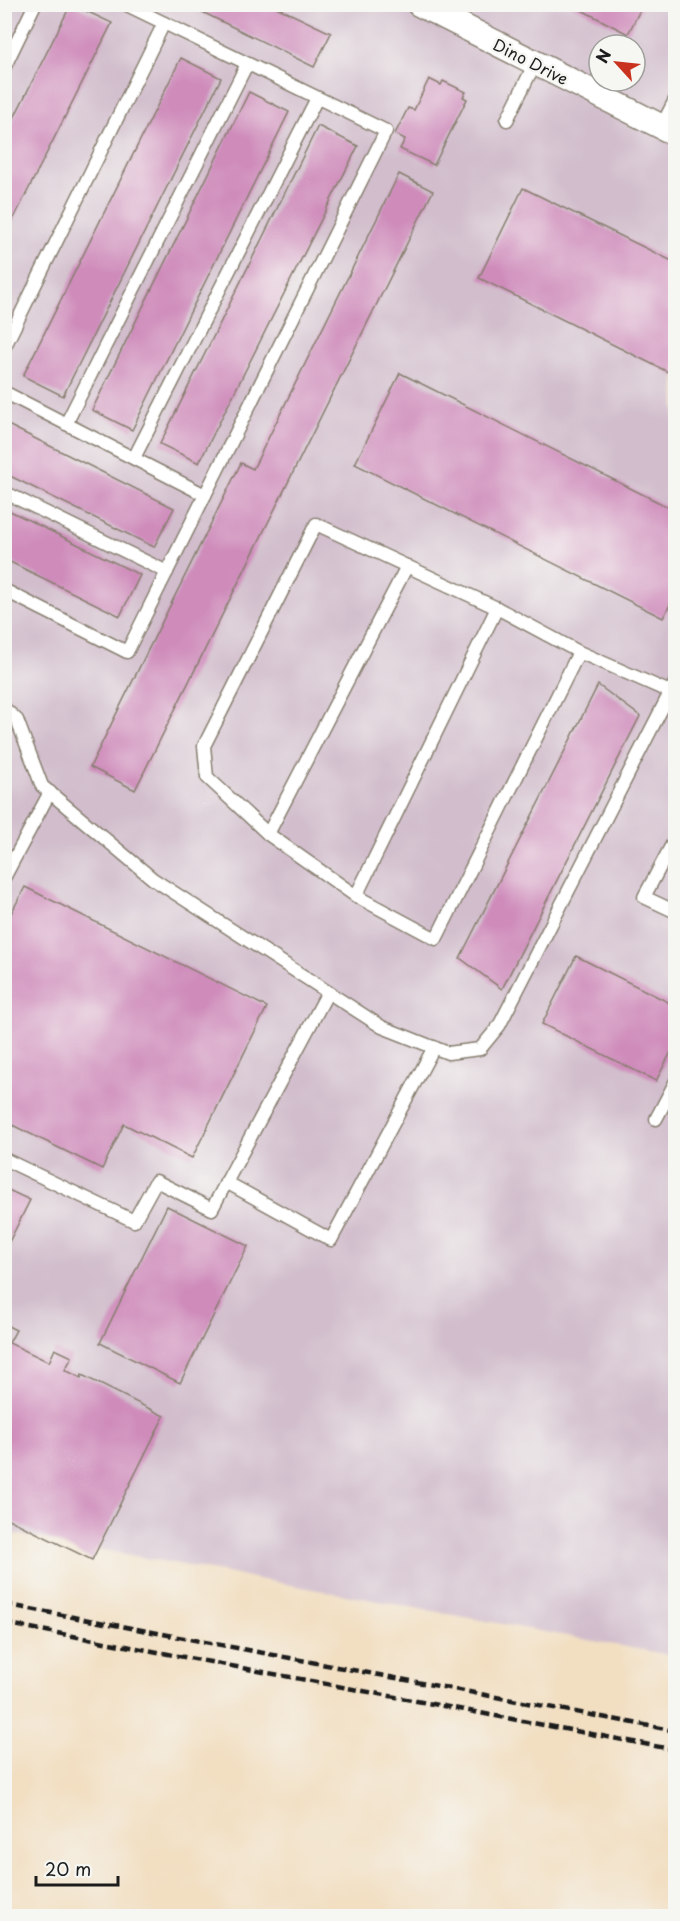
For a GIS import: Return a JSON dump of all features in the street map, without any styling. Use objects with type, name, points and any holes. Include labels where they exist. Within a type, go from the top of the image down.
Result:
[{"type":"street","name":"Dino Drive","points":[[419,4],[668,130]]},
{"type":"lane","points":[[4,68],[35,4]]},
{"type":"lane","points":[[4,590],[127,652],[386,131],[125,4]]},
{"type":"lane","points":[[4,348],[164,23]]},
{"type":"lane","points":[[507,120],[535,63]]},
{"type":"lane","points":[[66,424],[247,64]]},
{"type":"lane","points":[[134,458],[317,98]]},
{"type":"lane","points":[[668,130],[675,98]]},
{"type":"lane","points":[[4,392],[205,495]]},
{"type":"lane","points":[[4,492],[166,572]]},
{"type":"lane","points":[[4,708],[17,720],[42,786],[153,879],[382,1027],[448,1053],[480,1049],[499,1026],[673,687],[579,652],[497,608],[316,524],[204,746],[207,777],[268,834],[356,896],[436,939],[579,652]]},
{"type":"lane","points":[[268,834],[407,566]]},
{"type":"lane","points":[[356,896],[497,608]]},
{"type":"lane","points":[[4,878],[50,792]]},
{"type":"lane","points":[[675,837],[644,897],[675,912]]},
{"type":"lane","points":[[4,1159],[134,1221],[156,1181],[212,1209],[328,992]]},
{"type":"lane","points":[[226,1182],[331,1240],[434,1047]]},
{"type":"lane","points":[[656,1119],[675,1081]]},
{"type":"shaded area","points":[[4,5],[675,5],[675,1656],[5,1532]]},
{"type":"building","points":[[71,4],[112,23],[4,238],[4,138]]},
{"type":"building","points":[[570,4],[643,4],[628,33]]},
{"type":"building","points":[[188,5],[272,5],[331,33],[314,67]]},
{"type":"building","points":[[181,58],[221,78],[63,396],[23,376]]},
{"type":"building","points":[[429,79],[441,85],[443,81],[466,92],[463,97],[467,99],[434,165],[400,149],[405,139],[395,134],[408,108],[414,110]]},
{"type":"building","points":[[249,92],[289,112],[132,430],[92,410]]},
{"type":"building","points":[[318,126],[358,146],[199,463],[160,444]]},
{"type":"building","points":[[399,174],[433,191],[135,790],[90,767],[241,463],[253,469]]},
{"type":"building","points":[[523,188],[676,263],[676,376],[479,278]]},
{"type":"building","points":[[400,373],[676,511],[676,593],[663,618],[355,464]]},
{"type":"building","points":[[4,423],[174,508],[154,547],[4,473]]},
{"type":"building","points":[[4,508],[140,575],[120,616],[4,559]]},
{"type":"building","points":[[598,685],[640,716],[502,989],[460,958]]},
{"type":"building","points":[[25,887],[267,1007],[192,1158],[124,1124],[102,1169],[4,1121],[4,927]]},
{"type":"building","points":[[576,956],[676,1006],[676,1042],[656,1081],[542,1024]]},
{"type":"building","points":[[4,1188],[30,1200],[4,1252]]},
{"type":"building","points":[[167,1206],[248,1246],[180,1383],[100,1343]]},
{"type":"building","points":[[4,1324],[16,1330],[9,1343],[49,1362],[55,1349],[72,1357],[65,1370],[81,1378],[82,1375],[164,1416],[92,1560],[4,1517]]},
{"type":"railway","points":[[4,1604],[676,1731]]},
{"type":"railway","points":[[4,1623],[676,1750]]}]
